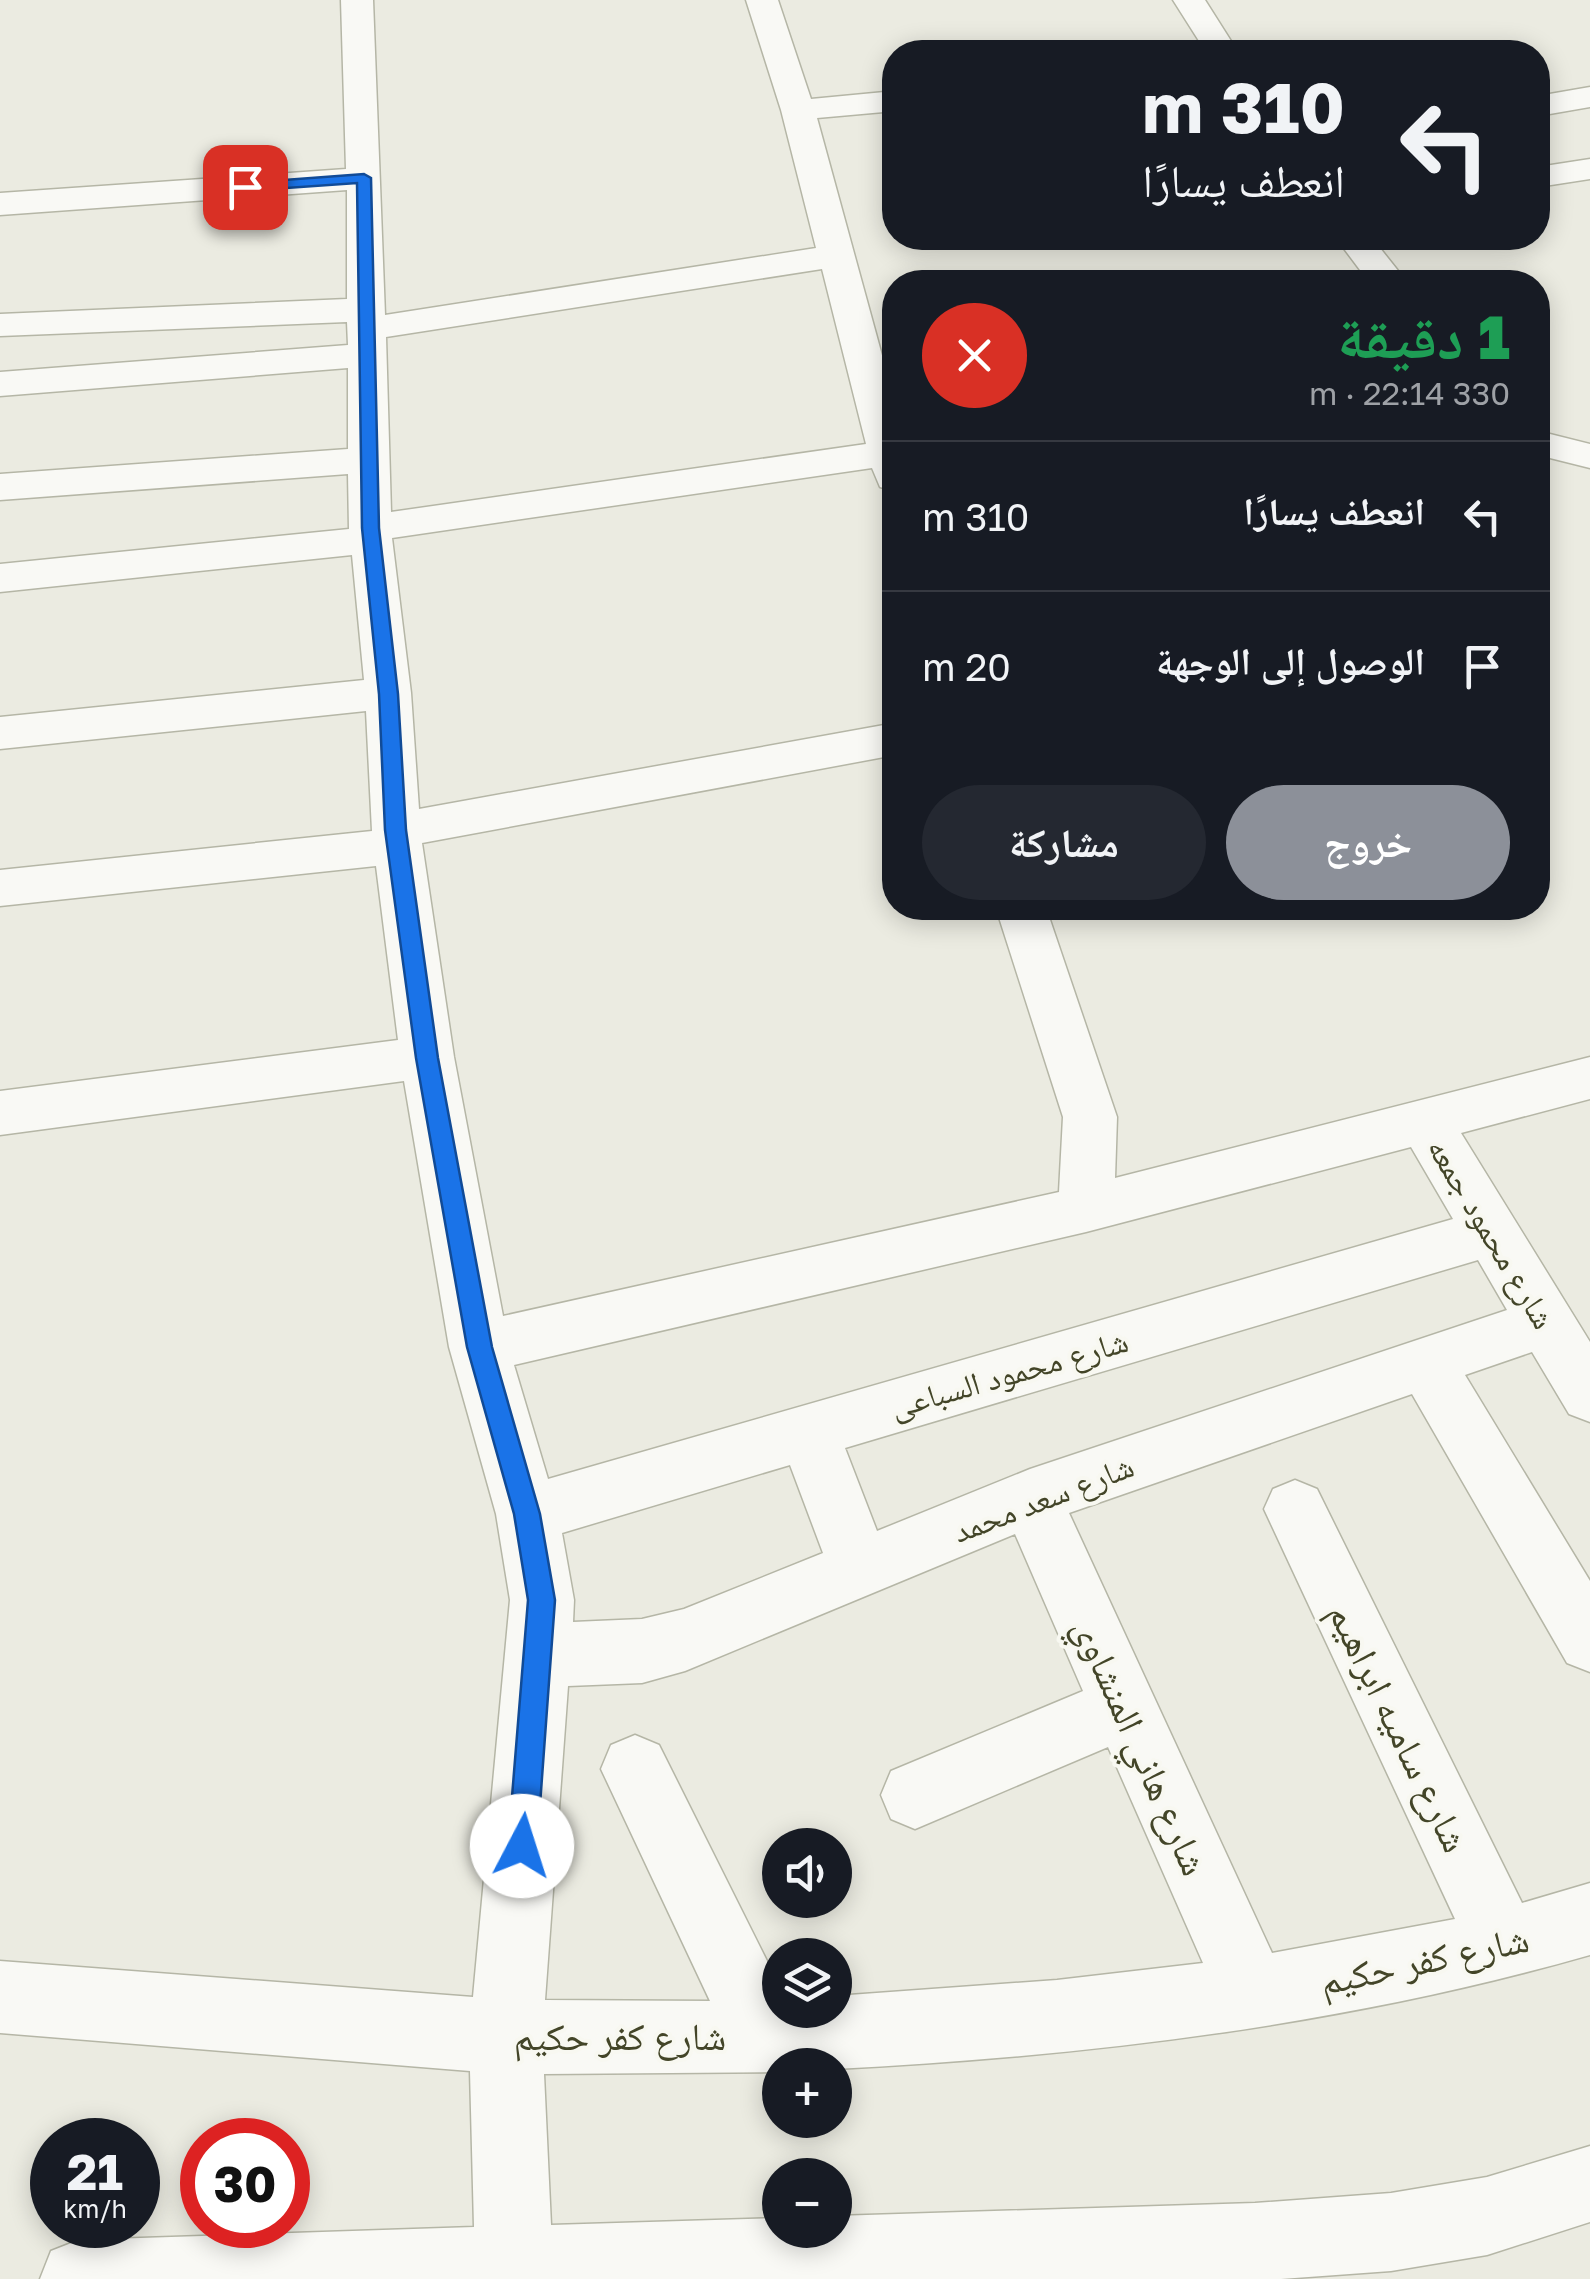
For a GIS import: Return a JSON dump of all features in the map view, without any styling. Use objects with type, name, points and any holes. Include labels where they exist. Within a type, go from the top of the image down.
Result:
[{"type":"street","points":[[356,0],[371,534],[388,694],[397,838],[427,1058],[479,1347],[527,1514],[542,1600],[506,2036],[513,2273]]},
{"type":"street","points":[[762,0],[798,110],[882,428]]},
{"type":"street","points":[[1189,0],[1214,40]]},
{"type":"street","points":[[1550,104],[1590,98]]},
{"type":"street","points":[[798,110],[882,101]]},
{"type":"street","points":[[1550,176],[1590,169]]},
{"type":"street","points":[[0,204],[364,178]]},
{"type":"street","points":[[1363,250],[1379,270]]},
{"type":"street","points":[[0,384],[367,332],[836,256]]},
{"type":"street","points":[[0,325],[367,332]]},
{"type":"street","points":[[1550,447],[1590,456]]},
{"type":"street","points":[[0,486],[370,460]]},
{"type":"street","points":[[0,578],[146,566],[882,467]]},
{"type":"street","points":[[0,733],[388,694]]},
{"type":"street","points":[[0,888],[397,838],[882,742]]},
{"type":"street","points":[[1025,920],[1090,1117],[1086,1209]]},
{"type":"street","points":[[0,1112],[427,1058]]},
{"type":"street","points":[[479,1347],[1086,1209],[1424,1121],[1587,1084]]},
{"type":"street","name":"شارع محمود جمعه","points":[[1424,1121],[1590,1395]]},
{"type":"street","name":"شارع محمود السباعى","points":[[527,1514],[1491,1232]]},
{"type":"street","name":"شارع سعد محمد","points":[[539,1656],[642,1651],[685,1640],[1030,1498],[1546,1322]]},
{"type":"street","points":[[1426,1364],[1590,1641]]},
{"type":"street","points":[[808,1432],[860,1570]]},
{"type":"street","name":"شارع هاني المنشاوي","points":[[1030,1498],[1253,1993]]},
{"type":"street","name":"شارع ساميه ابراهيم","points":[[1295,1509],[1505,1945]]},
{"type":"street","points":[[915,1795],[1124,1707]]},
{"type":"street","points":[[636,1769],[765,2035]]},
{"type":"street","name":"شارع كفر حكيم","points":[[0,1997],[506,2036],[877,2031],[1060,2016],[1371,1976],[1505,1945],[1590,1919]]},
{"type":"street","points":[[79,2279],[513,2273],[1255,2242],[1391,2232],[1487,2216],[1590,2184]]},
{"type":"route","points":[[245,187],[364,178],[370,528],[388,694],[396,830],[427,1058],[479,1347],[527,1514],[542,1600],[522,1846]]}]
